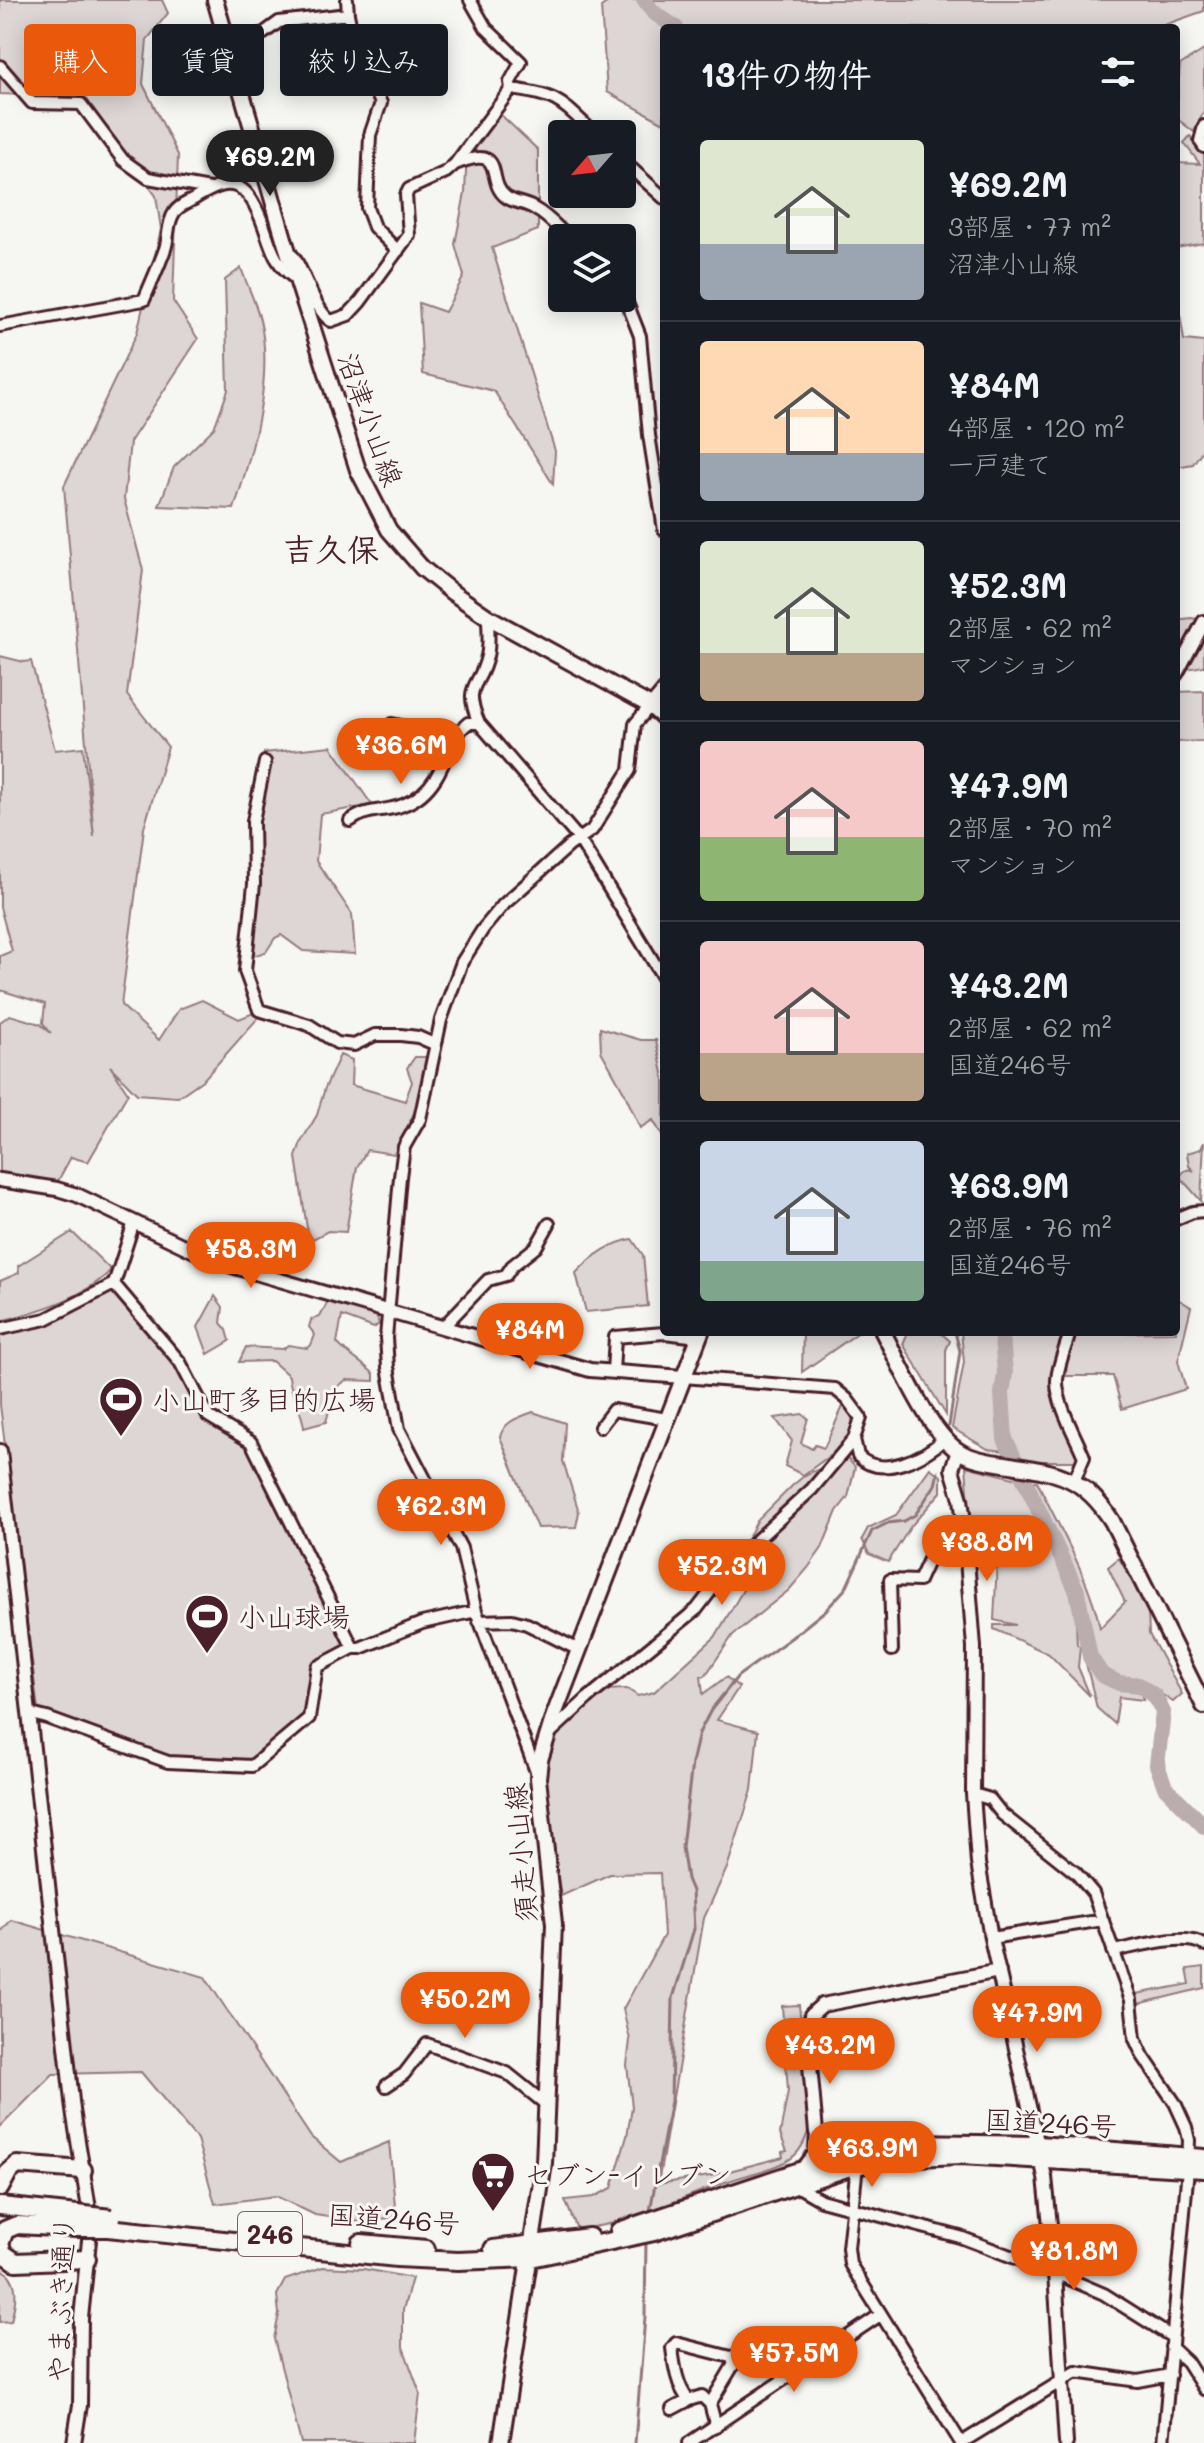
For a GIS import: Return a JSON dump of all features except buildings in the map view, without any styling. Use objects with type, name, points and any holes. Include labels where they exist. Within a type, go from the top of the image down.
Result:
[{"type":"highway","name":"国道246号","points":[[797,2178],[839,2158],[910,2143],[1196,2163]]},
{"type":"highway","name":"国道246号","points":[[76,2222],[110,2223],[397,2258],[458,2261],[621,2236],[797,2178],[857,2165],[919,2156],[1041,2152]]},
{"type":"highway","points":[[34,2210],[12,2197],[3,2182],[17,2165],[83,2170]]},
{"type":"highway","points":[[0,2206],[34,2210],[76,2222]]},
{"type":"highway","points":[[0,2216],[76,2222]]},
{"type":"highway","points":[[76,2222],[17,2225],[5,2230],[0,2244],[3,2253],[16,2262],[87,2259]]},
{"type":"main road","name":"沼津小山線","points":[[215,0],[222,24]]},
{"type":"main road","name":"沼津小山線","points":[[242,96],[296,279],[358,470],[389,530],[422,568],[488,617],[649,705],[660,715]]},
{"type":"main road","name":"須走小山線","points":[[501,2443],[532,2252],[548,2106],[554,1924],[538,1778],[547,1736],[699,1336]]},
{"type":"main road","points":[[885,1336],[944,1439],[958,1451],[1074,1481],[1097,1499],[1112,1521],[1204,1706]]},
{"type":"street","points":[[347,0],[356,53],[381,103],[370,135],[367,208],[374,227],[398,251]]},
{"type":"street","points":[[285,242],[304,273],[323,317],[331,321],[348,315],[409,235],[406,195],[409,189],[416,183],[446,172],[455,164],[511,89],[510,82],[521,62],[486,28],[470,0]]},
{"type":"street","points":[[264,33],[279,22],[348,14]]},
{"type":"street","points":[[0,66],[32,103],[81,104],[123,160],[148,178],[210,189]]},
{"type":"street","points":[[511,89],[548,94],[580,120]]},
{"type":"street","points":[[1204,126],[1200,141],[1204,147]]},
{"type":"street","points":[[455,164],[479,157],[490,162],[495,170],[498,188],[506,197],[534,207],[553,224]]},
{"type":"street","points":[[636,173],[660,194]]},
{"type":"street","points":[[0,326],[144,300],[166,246],[171,216],[210,189],[229,184],[249,195],[276,260],[296,279]]},
{"type":"street","points":[[631,312],[640,336],[649,435],[660,505]]},
{"type":"street","points":[[649,435],[660,434]]},
{"type":"street","points":[[488,617],[488,655],[471,693],[471,703],[479,723],[579,839],[660,972]]},
{"type":"street","points":[[1180,667],[1204,622]]},
{"type":"street","points":[[538,1778],[478,1616],[461,1548],[399,1429],[388,1367],[387,1311],[404,1147],[420,1119],[434,1044],[457,972],[483,929],[503,905],[592,830],[630,770],[635,724],[660,693]]},
{"type":"street","points":[[350,821],[365,811],[404,805],[425,792],[441,771],[453,737],[468,723],[479,723]]},
{"type":"street","points":[[392,724],[453,737]]},
{"type":"street","points":[[265,762],[253,821],[254,884],[245,971],[259,1010],[309,1025],[337,1043],[354,1045],[375,1035],[401,1035],[418,1037],[434,1044]]},
{"type":"street","points":[[0,1180],[67,1192],[209,1258],[590,1370],[835,1389],[847,1399],[861,1418],[854,1439],[812,1489],[733,1562],[697,1609],[588,1698],[547,1736]]},
{"type":"street","points":[[1180,1217],[1204,1211]]},
{"type":"street","points":[[0,1329],[46,1319],[114,1284],[134,1222]]},
{"type":"street","points":[[443,1327],[488,1280],[506,1275],[512,1266],[536,1247],[549,1224]]},
{"type":"street","points":[[114,1284],[180,1362],[208,1416],[251,1442],[353,1648]]},
{"type":"street","points":[[613,1372],[615,1337],[660,1333]]},
{"type":"street","points":[[1068,1336],[1061,1354],[1057,1382],[1084,1457],[1074,1481]]},
{"type":"street","points":[[600,1427],[613,1410],[667,1419]]},
{"type":"street","points":[[854,1439],[861,1460],[883,1466],[898,1465],[932,1450],[944,1439]]},
{"type":"street","name":"やまぶき通り","points":[[0,1451],[73,2110],[91,2221],[81,2318],[80,2405],[74,2443]]},
{"type":"street","points":[[958,1451],[952,1469],[964,1522],[974,1647],[973,1794],[978,1863],[991,1938],[1041,2152],[1055,2273],[1066,2443]]},
{"type":"street","points":[[892,1650],[890,1580],[919,1581],[942,1531],[948,1525],[964,1522]]},
{"type":"street","points":[[31,1714],[168,1762],[252,1766],[309,1718],[317,1667],[353,1648],[422,1623],[478,1616],[512,1620],[527,1624],[579,1650]]},
{"type":"street","points":[[973,1794],[990,1799],[1002,1814],[1076,1873],[1093,1893],[1131,2000],[1135,2039],[1179,2110],[1188,2132],[1196,2163],[1171,2342],[1163,2443]]},
{"type":"street","points":[[991,1938],[1103,1920]]},
{"type":"street","points":[[1113,1951],[1177,1940],[1197,1941],[1204,1945]]},
{"type":"street","points":[[999,1971],[822,2005],[811,2015],[808,2043],[815,2152],[797,2178],[821,2200],[960,2237],[1104,2294],[1171,2342],[1204,2389]]},
{"type":"street","points":[[386,2086],[404,2074],[427,2044],[507,2073],[548,2106]]},
{"type":"street","points":[[857,2165],[848,2257],[853,2271],[961,2443],[1076,2372],[1138,2381],[1170,2375]]},
{"type":"street","points":[[689,2443],[880,2315]]},
{"type":"street","points":[[689,2400],[684,2395],[674,2365],[672,2348],[676,2343],[731,2357],[734,2364],[710,2404]]},
{"type":"street","points":[[672,2409],[702,2396],[710,2404],[716,2426]]},
{"type":"shaded area","points":[[0,0],[162,0],[168,13],[159,24],[152,24],[152,34],[147,40],[143,84],[178,155],[173,301],[198,339],[130,442],[124,499],[143,570],[127,695],[168,747],[144,828],[121,1005],[159,1040],[179,1009],[202,1000],[239,1019],[256,1012],[259,1017],[204,1079],[178,1097],[137,1094],[110,1066],[128,1093],[88,1162],[71,1157],[58,1181],[0,1175],[0,1022],[10,1015],[40,1024],[51,1033],[43,1023],[45,1004],[0,990],[0,956],[12,951],[0,907],[0,656],[31,661],[55,750],[83,747],[94,837],[64,486],[137,333],[161,229],[156,196],[85,97],[57,96],[136,96],[136,24],[24,24],[24,95],[0,94]]},
{"type":"shaded area","points":[[611,0],[1204,0],[1204,11],[1167,24],[660,24],[660,121],[607,92],[601,7]]},
{"type":"shaded area","points":[[1204,50],[1204,111],[1194,132],[1180,121],[1180,65]]},
{"type":"shaded area","points":[[500,114],[538,150],[538,230],[492,248],[555,451],[553,484],[494,391],[423,374],[419,303],[445,312],[464,276],[455,244],[465,193],[467,148]]},
{"type":"shaded area","points":[[1190,136],[1204,151],[1204,243],[1180,247],[1180,163],[1200,164],[1184,143]]},
{"type":"shaded area","points":[[241,268],[260,320],[264,366],[254,440],[234,509],[159,506],[174,467],[214,428],[228,390],[225,280]]},
{"type":"shaded area","points":[[1180,314],[1184,340],[1204,342],[1204,448],[1193,464],[1180,466]]},
{"type":"shaded area","points":[[1180,619],[1204,620],[1204,666],[1187,669],[1180,662]]},
{"type":"shaded area","points":[[1204,691],[1204,741],[1180,742],[1180,692]]},
{"type":"shaded area","points":[[331,746],[372,805],[320,814],[316,861],[352,914],[355,954],[303,951],[281,935],[275,938],[266,952],[252,956],[264,753]]},
{"type":"shaded area","points":[[600,1028],[641,1040],[656,1040],[660,1059],[660,1132],[653,1120],[640,1128],[601,1051]]},
{"type":"shaded area","points":[[340,1055],[352,1060],[351,1085],[405,1101],[412,1082],[407,1068],[415,1057],[428,1057],[417,1107],[394,1154],[367,1150],[357,1167],[346,1232],[328,1231],[309,1241],[296,1157],[317,1115]]},
{"type":"shaded area","points":[[1204,1142],[1201,1201],[1180,1177],[1184,1171],[1194,1171],[1189,1166],[1187,1153],[1201,1149]]},
{"type":"shaded area","points":[[72,1232],[111,1270],[74,1296],[0,1321],[0,1281],[19,1273],[18,1266]]},
{"type":"shaded area","points":[[632,1239],[643,1255],[648,1306],[586,1312],[576,1273],[601,1252]]},
{"type":"shaded area","points":[[109,1291],[116,1293],[179,1370],[205,1420],[246,1444],[346,1642],[344,1647],[313,1664],[305,1716],[248,1761],[169,1758],[38,1710],[0,1405],[0,1333]]},
{"type":"shaded area","points":[[215,1296],[223,1307],[221,1323],[230,1341],[208,1354],[198,1327]]},
{"type":"shaded area","points":[[1180,1300],[1191,1307],[1178,1361],[1186,1389],[1122,1409],[1113,1376],[1066,1376],[1070,1336],[1180,1336]]},
{"type":"shaded area","points":[[328,1301],[376,1315],[379,1324],[374,1328],[342,1316],[337,1343],[374,1374],[374,1381],[346,1380],[335,1389],[326,1422],[304,1428],[289,1376],[272,1361],[239,1362],[246,1347],[283,1349],[288,1345],[307,1348],[315,1335],[309,1327],[311,1320],[320,1317]]},
{"type":"shaded area","points":[[803,1336],[853,1336],[802,1372]]},
{"type":"shaded area","points":[[906,1336],[944,1336],[950,1341],[946,1350],[946,1415],[903,1344]]},
{"type":"shaded area","points":[[961,1336],[995,1336],[1002,1346],[999,1431],[1006,1451],[988,1449],[952,1428],[964,1362]]},
{"type":"shaded area","points":[[1004,1336],[1066,1336],[1050,1391],[1064,1407],[1083,1461],[1019,1461],[1010,1448],[1002,1415]]},
{"type":"shaded area","points":[[846,1400],[852,1413],[853,1434],[843,1446],[803,1475],[785,1466],[792,1441],[775,1418],[802,1414],[808,1418],[801,1443],[812,1449],[815,1445],[824,1448]]},
{"type":"shaded area","points":[[533,1412],[565,1423],[563,1461],[579,1512],[576,1527],[537,1528],[500,1437],[508,1424]]},
{"type":"shaded area","points":[[846,1457],[855,1467],[848,1497],[837,1511],[822,1548],[789,1590],[733,1635],[705,1676],[701,1676],[703,1694],[726,1677],[739,1687],[717,1720],[758,1731],[752,1790],[727,1868],[704,1918],[658,2184],[710,2176],[783,2157],[782,2152],[787,2151],[780,2134],[788,2091],[782,2006],[799,2005],[811,2120],[808,2132],[797,2153],[780,2164],[615,2223],[577,2229],[565,2200],[594,2197],[612,2188],[632,2107],[627,2065],[630,2040],[623,2009],[664,1935],[660,1873],[610,1874],[561,1896],[542,1779],[554,1737],[604,1690],[627,1689],[638,1696],[654,1692],[715,1637],[749,1580],[735,1563],[757,1521],[805,1475]]},
{"type":"shaded area","points":[[966,1466],[1018,1479],[1034,1511],[1022,1483],[1037,1481],[1081,1572],[1100,1628],[1125,1602],[1108,1567],[1119,1558],[1148,1610],[1149,1634],[1182,1694],[1173,1702],[1137,1678],[1143,1700],[1119,1697],[1115,1724],[1097,1708],[1076,1623],[1077,1645],[1080,1646],[1078,1667],[1090,1696],[1049,1654],[994,1629],[994,1625],[1016,1625],[994,1620],[997,1561],[993,1536],[971,1530]]},
{"type":"shaded area","points":[[930,1468],[941,1476],[941,1492],[911,1526],[888,1562],[869,1554],[862,1539],[868,1528],[896,1515]]},
{"type":"shaded area","points":[[11,1920],[205,1977],[311,2137],[341,2162],[389,2142],[396,2217],[361,2222],[315,2215],[276,2196],[215,2204],[197,2139],[141,2072],[53,2074],[0,2127],[0,1933]]},
{"type":"shaded area","points":[[1204,1967],[1204,1988],[1138,2004],[1136,1994],[1190,1984],[1187,1969]]},
{"type":"shaded area","points":[[323,2267],[364,2269],[412,2278],[403,2310],[403,2347],[420,2393],[414,2443],[301,2443],[274,2339],[279,2314],[277,2295],[285,2280]]},
{"type":"shaded area","points":[[0,2268],[14,2285],[11,2321],[0,2322]]},
{"type":"waterway","points":[[644,0],[653,12],[670,24]]},
{"type":"waterway","points":[[949,1426],[960,1351],[956,1336]]},
{"type":"waterway","points":[[1001,1336],[1005,1439],[1077,1591],[1090,1657],[1102,1675],[1119,1683],[1139,1685],[1155,1696],[1163,1712],[1157,1765],[1165,1787],[1204,1826]]},
{"type":"waterway","points":[[649,2216],[671,2101],[673,1998],[694,1929],[692,1891],[682,1847],[692,1763],[699,1733],[711,1710],[738,1676],[826,1610],[846,1588],[872,1531],[915,1515],[935,1485],[938,1472]]},
{"type":"waterway","points":[[635,2443],[645,2317],[646,2239]]},
{"type":"place","name":"小山町多目的広場","points":[[121,1438]]},
{"type":"place","name":"小山球場","points":[[207,1655]]},
{"type":"place","name":"セブン-イレブン","points":[[493,2213]]},
{"type":"district","name":"吉久保","points":[[331,548]]}]
